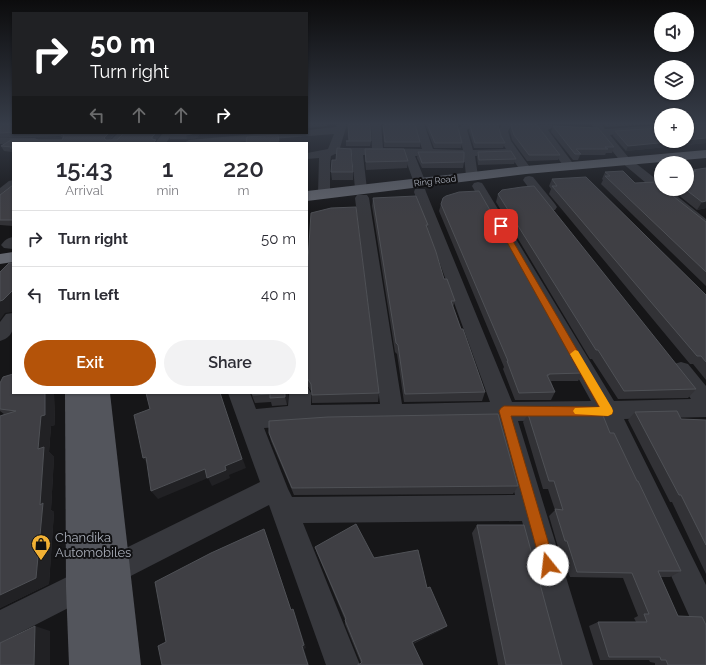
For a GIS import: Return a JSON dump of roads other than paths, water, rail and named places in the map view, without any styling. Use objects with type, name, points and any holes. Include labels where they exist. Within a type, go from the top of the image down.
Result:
[{"type":"highway","name":"Ring Road","points":[[528,175],[586,178],[630,164],[698,155]]},
{"type":"highway","points":[[694,163],[706,162]]},
{"type":"highway","name":"Ring Road","points":[[308,206],[362,194],[528,175],[569,166],[630,164],[654,166]]},
{"type":"highway","name":"Ring Road","points":[[308,196],[324,194],[362,194]]},
{"type":"main road","points":[[78,394],[83,587],[88,665]]},
{"type":"main road","points":[[97,394],[122,665]]},
{"type":"street","points":[[324,194],[324,163],[329,155]]},
{"type":"street","points":[[357,155],[392,413]]},
{"type":"street","points":[[409,155],[504,411],[576,665]]},
{"type":"street","points":[[469,155],[475,181],[608,411],[706,618]]},
{"type":"street","points":[[514,155],[558,217]]},
{"type":"street","points":[[561,155],[569,166]]},
{"type":"street","points":[[622,155],[630,164],[706,226]]},
{"type":"street","points":[[0,194],[12,185]]},
{"type":"street","points":[[690,214],[706,212]]},
{"type":"street","points":[[0,334],[12,320]]},
{"type":"street","points":[[672,359],[706,402]]},
{"type":"street","points":[[239,394],[343,665]]},
{"type":"street","points":[[249,419],[299,404],[392,413],[608,411],[706,408]]},
{"type":"street","points":[[0,627],[113,572],[280,499],[532,508]]},
{"type":"place","name":"Chandika Automobiles","points":[[41,561]]}]
